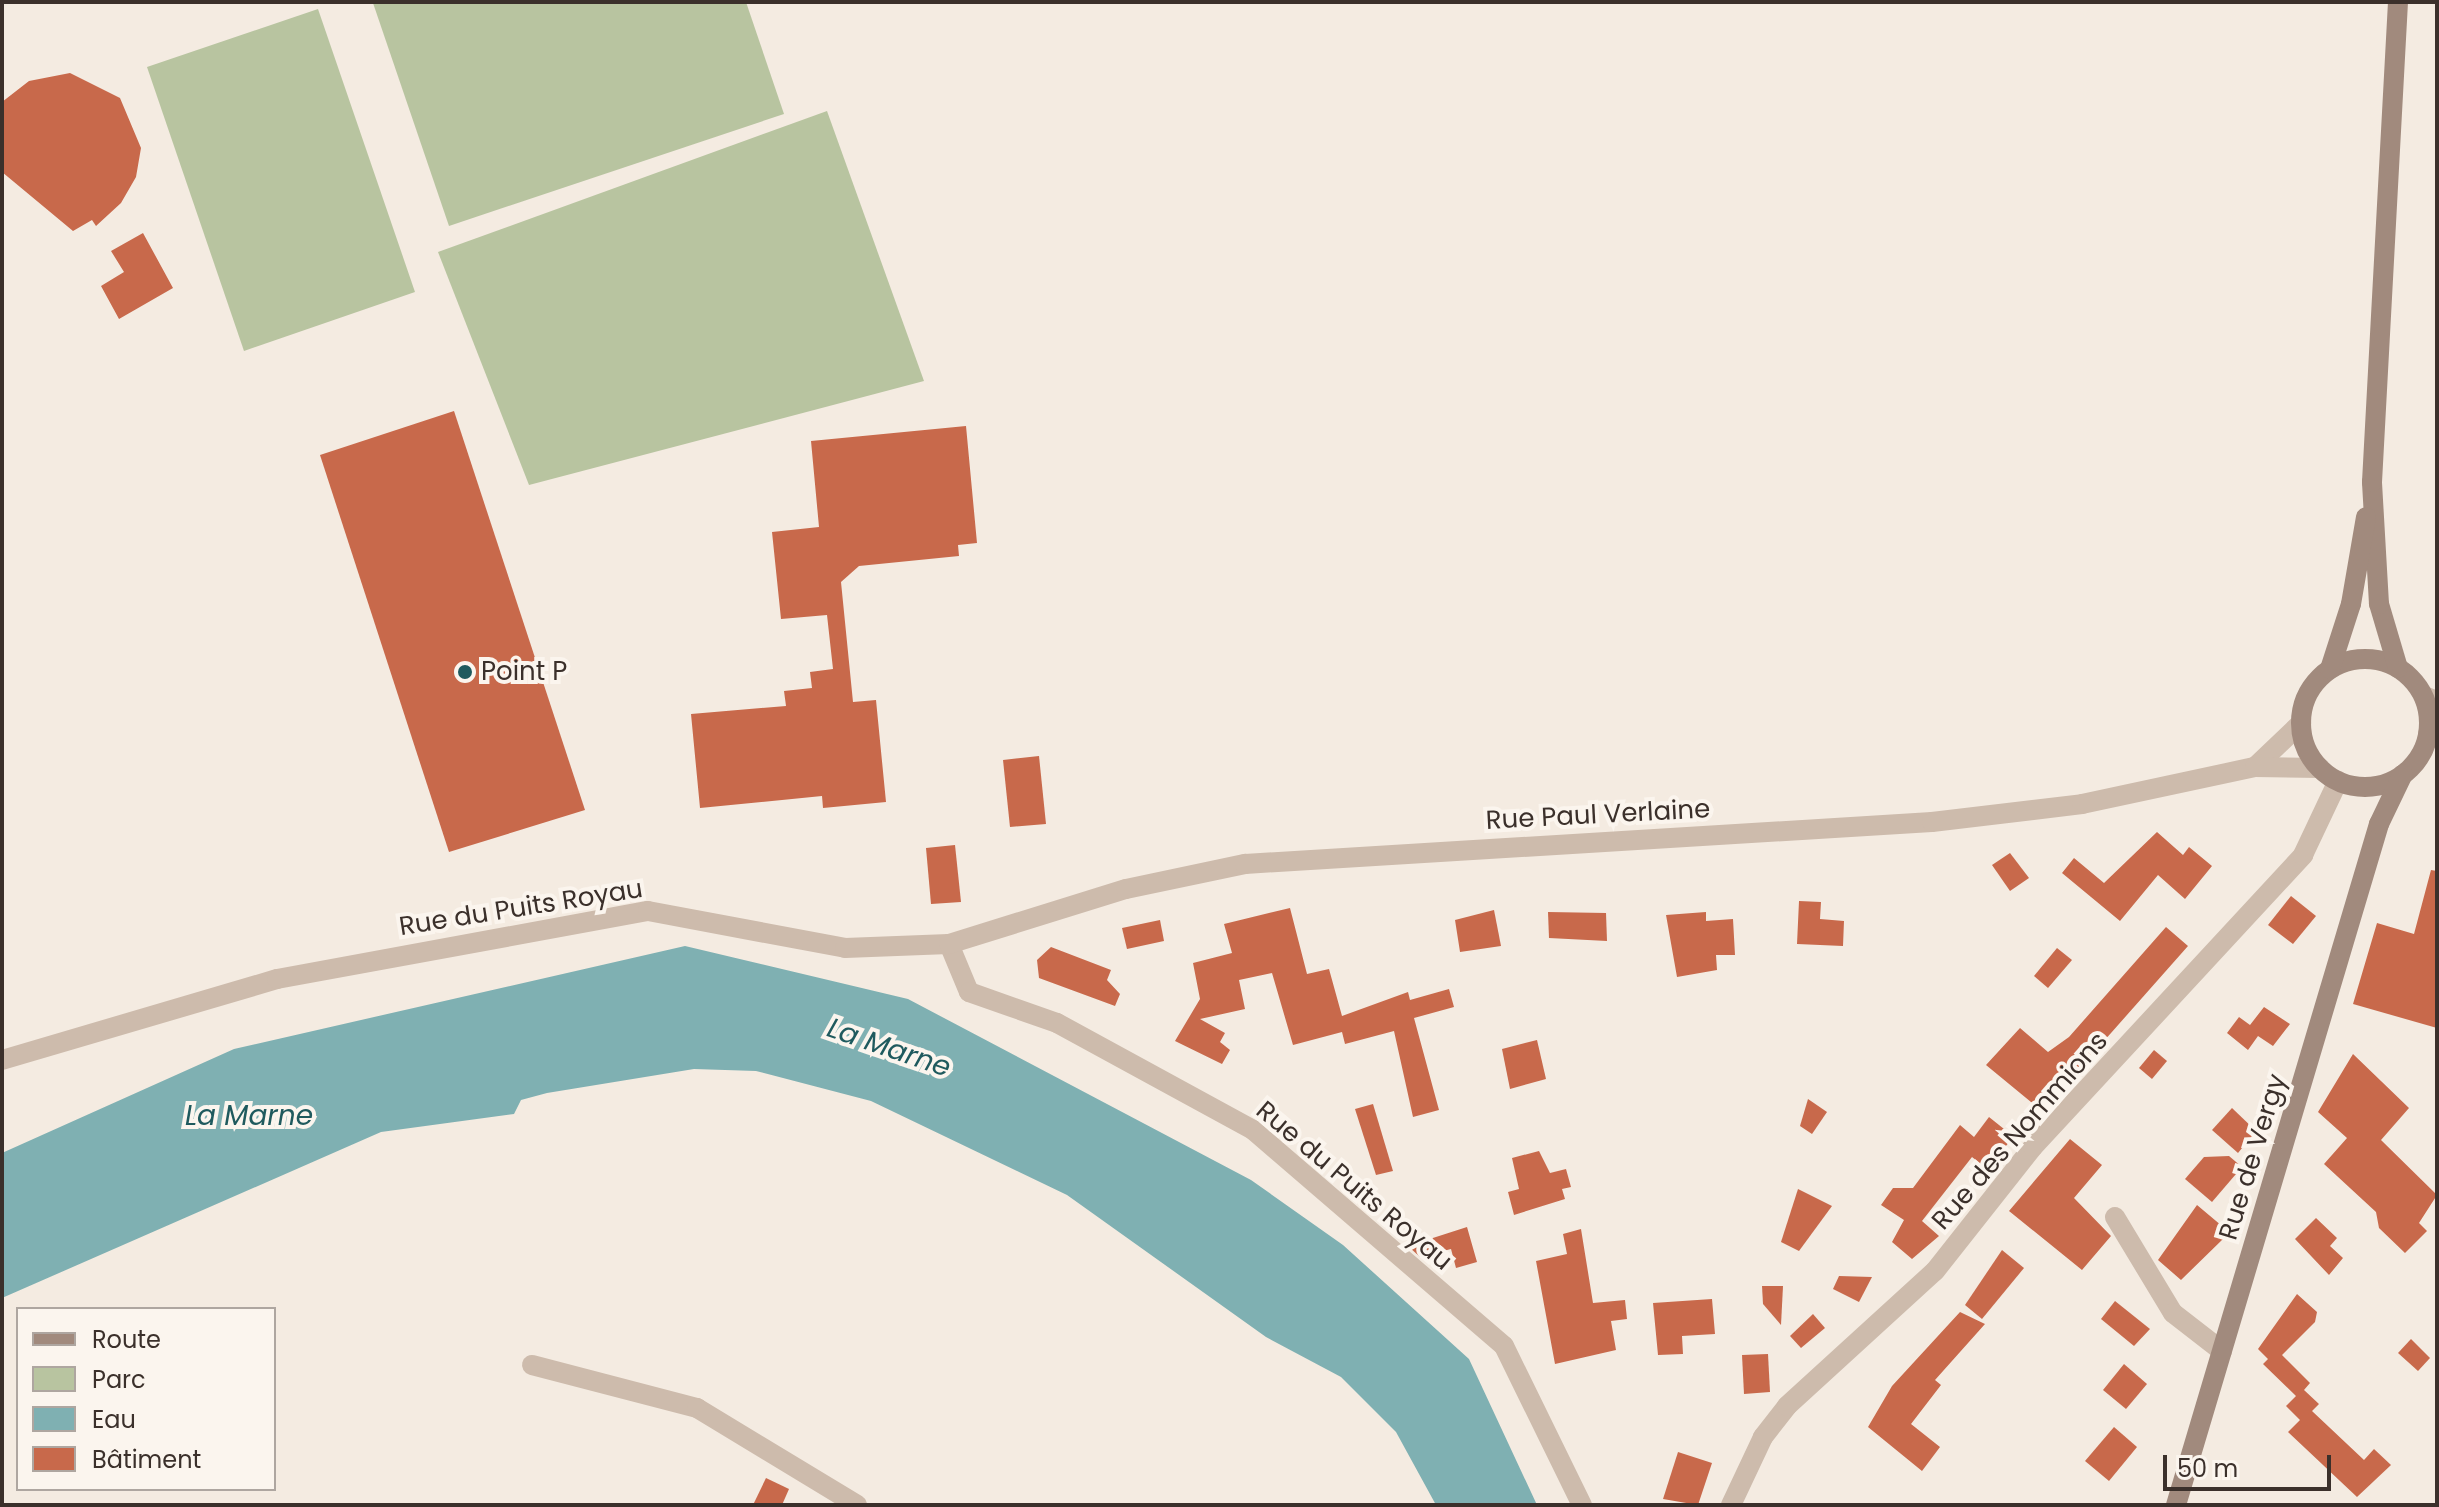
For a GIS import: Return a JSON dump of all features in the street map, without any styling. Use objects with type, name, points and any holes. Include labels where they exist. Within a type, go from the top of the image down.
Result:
[{"type":"main road","points":[[2398,2],[2372,482],[2379,604],[2398,668],[2430,699],[2433,732],[2403,774],[2359,786],[2338,781],[2320,768],[2301,723],[2308,692],[2330,669],[2356,659],[2398,668]]},
{"type":"main road","points":[[2330,669],[2351,604],[2372,482]]},
{"type":"main road","name":"Rue de Vergy","points":[[2176,1505],[2379,824],[2403,774]]},
{"type":"main road","points":[[2359,786],[2379,824]]},
{"type":"street","points":[[2255,767],[2301,723]]},
{"type":"street","name":"Rue Paul Verlaine","points":[[949,944],[1126,889],[1245,864],[2009,815],[2255,767],[2320,768]]},
{"type":"street","name":"Rue des Nommions","points":[[1731,1505],[1763,1437],[1787,1406],[1935,1271],[2033,1147],[2303,855],[2338,781]]},
{"type":"street","name":"Rue du Puits Royau","points":[[2,1060],[277,979],[648,911],[845,948],[949,944],[969,992],[1070,1029],[1253,1130],[1504,1346],[1582,1505]]},
{"type":"street","points":[[2115,1217],[2173,1313],[2222,1351]]},
{"type":"street","points":[[532,1365],[697,1408],[857,1505]]},
{"type":"green space","points":[[746,2],[784,114],[449,226],[373,3]]},
{"type":"green space","points":[[318,9],[415,292],[244,351],[147,67]]},
{"type":"green space","points":[[827,111],[924,381],[529,485],[438,252]]},
{"type":"water","name":"La Marne","points":[[685,946],[908,999],[1251,1180],[1343,1245],[1469,1359],[1537,1505],[1436,1505],[1396,1432],[1341,1377],[1266,1337],[1067,1195],[871,1101],[756,1071],[694,1069],[547,1093],[521,1100],[514,1114],[381,1132],[2,1298],[2,1153],[234,1049]]},
{"type":"building","points":[[70,73],[120,98],[141,148],[136,177],[121,203],[96,226],[92,220],[73,231],[2,172],[2,102],[29,81]]},
{"type":"building","points":[[143,233],[173,288],[119,319],[101,286],[124,272],[111,251]]},
{"type":"building","name":"Point P","points":[[454,411],[585,810],[449,852],[320,455]]},
{"type":"building","points":[[966,426],[977,543],[958,545],[959,556],[859,566],[841,582],[853,702],[876,700],[886,802],[823,808],[822,796],[700,808],[691,714],[786,706],[784,691],[812,688],[810,672],[833,669],[827,615],[781,619],[772,532],[819,527],[811,441]]},
{"type":"building","points":[[1039,756],[1046,824],[1010,827],[1003,760]]},
{"type":"building","points":[[2157,832],[2183,855],[2189,847],[2212,866],[2185,899],[2158,875],[2120,921],[2062,873],[2074,858],[2104,883]]},
{"type":"building","points":[[955,845],[961,902],[931,904],[926,848]]},
{"type":"building","points":[[2010,853],[2029,878],[2010,891],[1992,865]]},
{"type":"building","points":[[2431,870],[2437,871],[2437,1028],[2353,1004],[2377,923],[2414,934]]},
{"type":"building","points":[[2291,896],[2316,916],[2293,944],[2268,925]]},
{"type":"building","points":[[1799,901],[1821,902],[1820,919],[1844,921],[1843,946],[1797,944]]},
{"type":"building","points":[[1290,908],[1307,974],[1329,969],[1342,1016],[1408,992],[1410,1000],[1449,989],[1454,1007],[1414,1018],[1439,1110],[1413,1117],[1394,1031],[1345,1044],[1342,1032],[1293,1045],[1272,973],[1239,980],[1245,1009],[1200,1019],[1225,1033],[1220,1042],[1230,1050],[1222,1064],[1175,1041],[1200,999],[1193,963],[1232,953],[1224,924]]},
{"type":"building","points":[[1494,910],[1501,946],[1460,952],[1455,920]]},
{"type":"building","points":[[1548,912],[1606,913],[1607,941],[1549,938]]},
{"type":"building","points":[[1706,912],[1706,921],[1733,919],[1735,955],[1716,955],[1717,970],[1677,977],[1666,915]]},
{"type":"building","points":[[1160,920],[1164,941],[1127,949],[1122,928]]},
{"type":"building","points":[[2166,927],[2188,946],[2042,1111],[1986,1065],[2020,1028],[2048,1052],[2069,1037]]},
{"type":"building","points":[[1051,947],[1111,970],[1107,980],[1120,994],[1115,1006],[1039,978],[1037,960]]},
{"type":"building","points":[[2057,948],[2072,960],[2048,988],[2034,976]]},
{"type":"building","points":[[2264,1007],[2290,1024],[2273,1046],[2258,1036],[2248,1050],[2227,1033],[2239,1017],[2250,1025]]},
{"type":"building","points":[[1537,1040],[1546,1079],[1510,1089],[1502,1049]]},
{"type":"building","points":[[2154,1050],[2167,1061],[2152,1079],[2139,1068]]},
{"type":"building","points":[[2353,1054],[2409,1108],[2381,1140],[2437,1195],[2419,1223],[2427,1231],[2405,1253],[2379,1228],[2376,1212],[2324,1164],[2347,1138],[2318,1112]]},
{"type":"building","points":[[1808,1099],[1827,1112],[1812,1134],[1800,1126]]},
{"type":"building","points":[[1373,1104],[1393,1171],[1376,1175],[1355,1109]]},
{"type":"building","points":[[2232,1108],[2256,1131],[2238,1153],[2212,1130]]},
{"type":"building","points":[[1989,1117],[2014,1137],[1986,1168],[1972,1157],[1922,1221],[1939,1236],[1912,1259],[1892,1242],[1904,1220],[1881,1205],[1893,1188],[1913,1188],[1960,1125],[1974,1137]]},
{"type":"building","points":[[2070,1139],[2102,1165],[2074,1198],[2111,1236],[2082,1270],[2009,1211]]},
{"type":"building","points":[[1539,1151],[1550,1173],[1566,1169],[1571,1187],[1562,1189],[1565,1199],[1514,1215],[1508,1192],[1519,1189],[1512,1158]]},
{"type":"building","points":[[2229,1156],[2242,1167],[2212,1202],[2185,1179],[2204,1157]]},
{"type":"building","points":[[1798,1189],[1832,1206],[1799,1251],[1781,1242]]},
{"type":"building","points":[[2197,1205],[2222,1226],[2216,1232],[2223,1239],[2181,1280],[2158,1260]]},
{"type":"building","points":[[2316,1218],[2337,1238],[2330,1246],[2343,1258],[2329,1275],[2295,1239]]},
{"type":"building","points":[[1467,1227],[1477,1262],[1456,1268],[1451,1249],[1420,1257],[1408,1246]]},
{"type":"building","points":[[1581,1229],[1593,1303],[1625,1300],[1627,1319],[1611,1321],[1616,1350],[1555,1364],[1536,1261],[1567,1254],[1563,1234]]},
{"type":"building","points":[[2002,1250],[2024,1268],[1982,1319],[1965,1305]]},
{"type":"building","points":[[1839,1276],[1872,1277],[1859,1302],[1833,1289]]},
{"type":"building","points":[[1762,1286],[1783,1286],[1781,1325],[1763,1304]]},
{"type":"building","points":[[2297,1294],[2317,1312],[2315,1322],[2282,1355],[2310,1383],[2304,1390],[2319,1404],[2312,1411],[2364,1460],[2374,1449],[2391,1465],[2357,1497],[2288,1432],[2300,1420],[2286,1406],[2296,1396],[2263,1364],[2268,1359],[2258,1349]]},
{"type":"building","points":[[1712,1299],[1715,1334],[1682,1336],[1683,1354],[1658,1355],[1653,1303]]},
{"type":"building","points":[[2115,1301],[2150,1329],[2134,1346],[2101,1319]]},
{"type":"building","points":[[1960,1312],[1985,1324],[1935,1380],[1941,1385],[1911,1424],[1940,1447],[1922,1471],[1868,1427],[1892,1386]]},
{"type":"building","points":[[1813,1314],[1825,1328],[1801,1348],[1790,1336]]},
{"type":"building","points":[[2411,1339],[2430,1358],[2418,1371],[2398,1353]]},
{"type":"building","points":[[1768,1354],[1770,1392],[1744,1394],[1742,1355]]},
{"type":"building","points":[[2124,1364],[2147,1384],[2126,1409],[2103,1390]]},
{"type":"building","points":[[2114,1427],[2137,1447],[2109,1481],[2085,1461]]},
{"type":"building","points":[[1678,1452],[1712,1463],[1698,1505],[1663,1499]]},
{"type":"building","points":[[766,1478],[789,1489],[782,1505],[753,1505]]},
{"type":"place","name":"Point P","points":[[465,672]]}]
